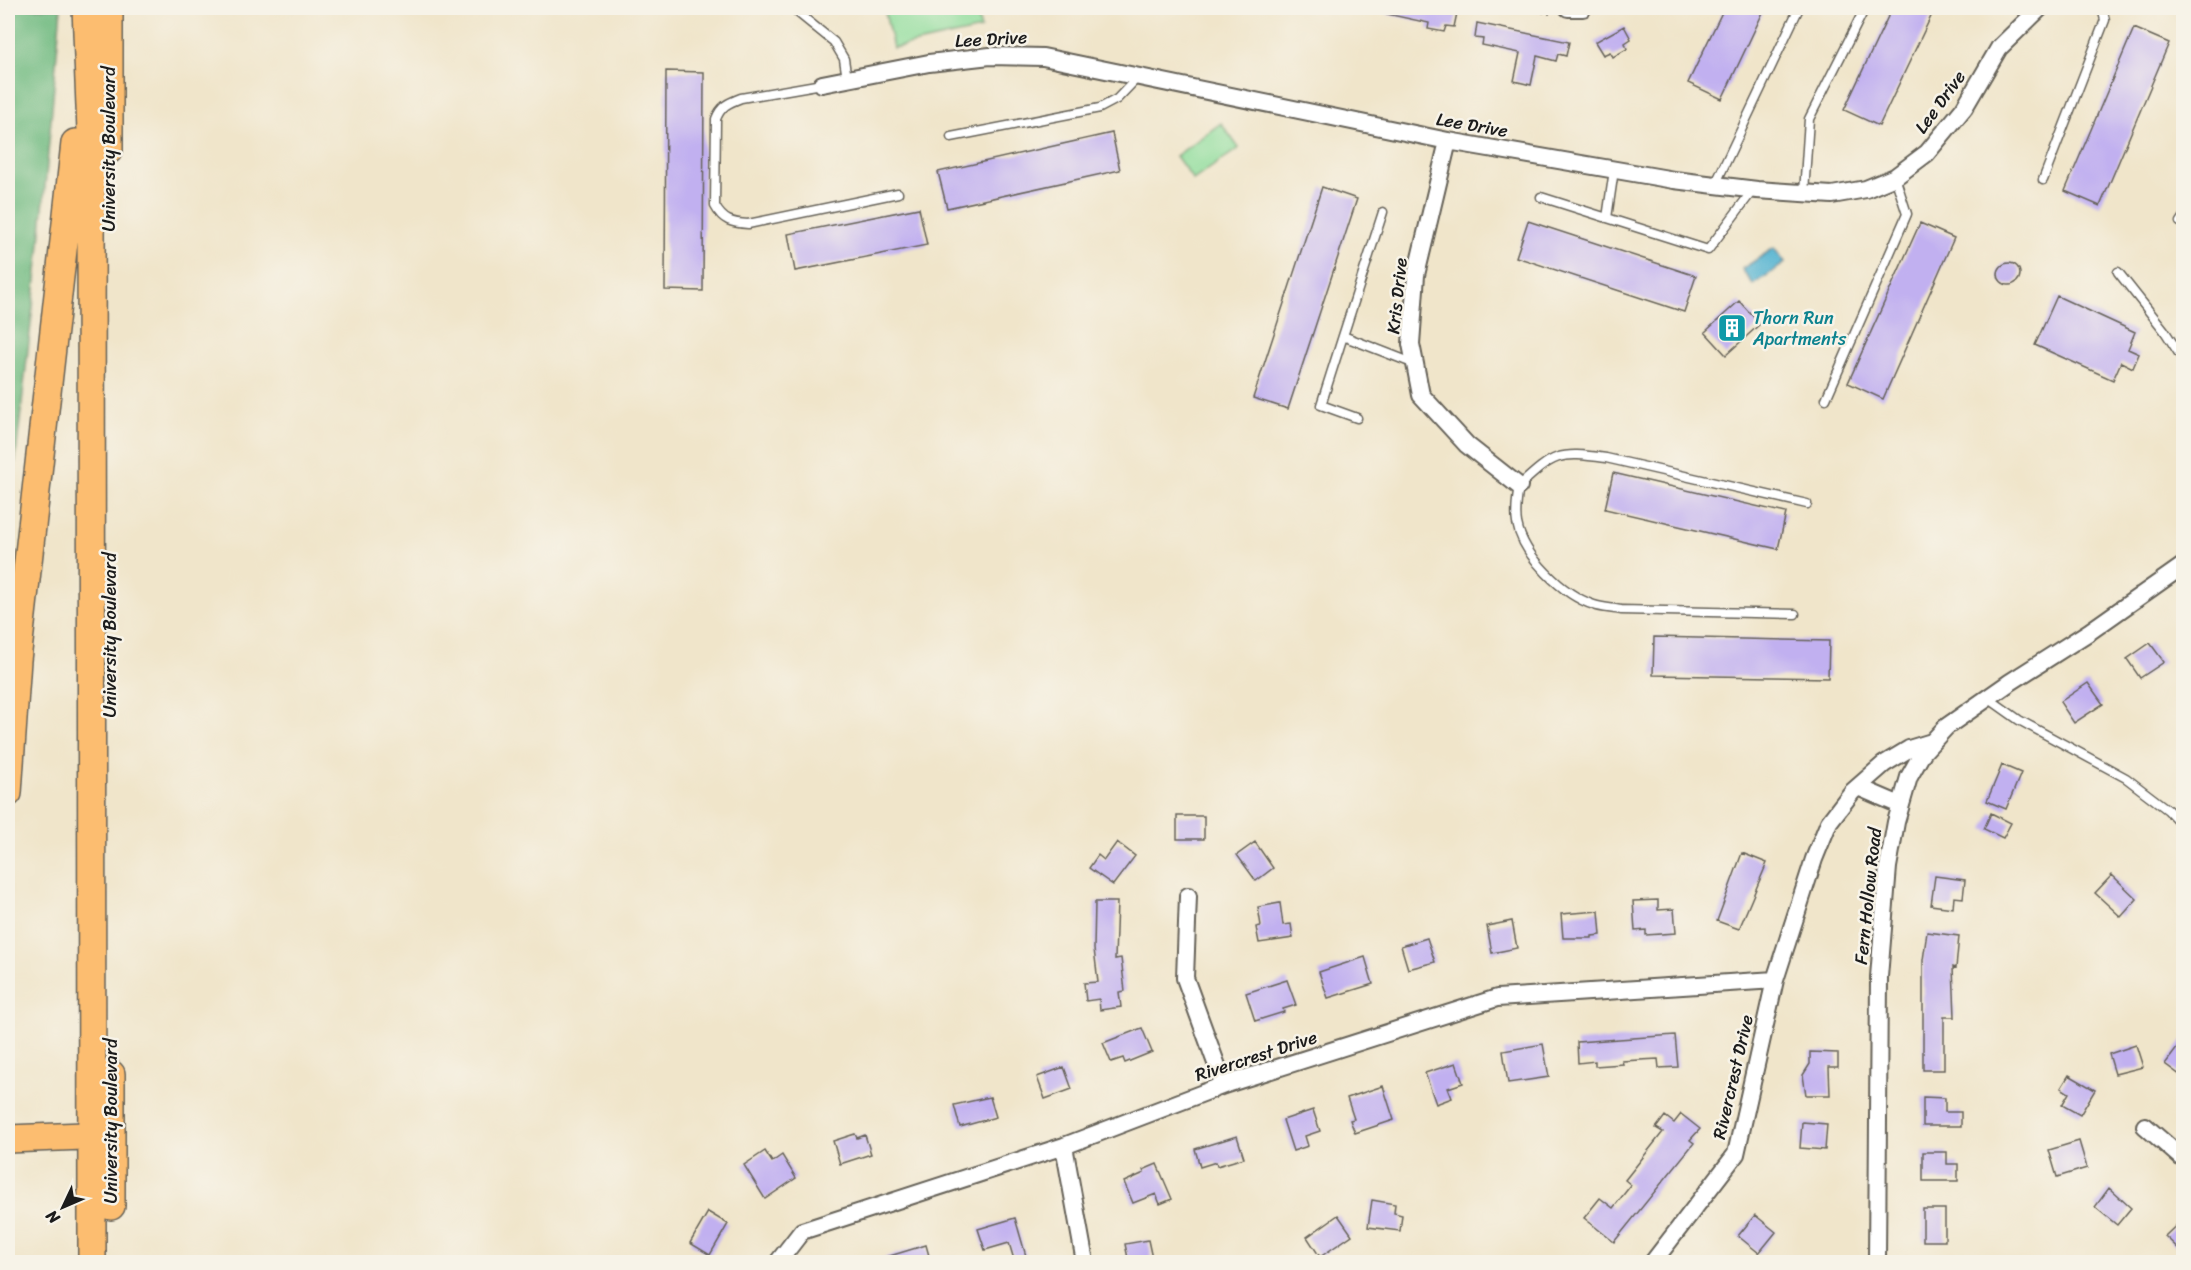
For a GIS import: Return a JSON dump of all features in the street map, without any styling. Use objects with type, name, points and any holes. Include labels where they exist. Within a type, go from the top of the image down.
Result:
[{"type":"main road","name":"University Boulevard","points":[[8,793],[18,649],[72,174],[85,8]]},
{"type":"main road","points":[[85,8],[91,131],[101,1135],[92,1263]]},
{"type":"main road","name":"University Boulevard","points":[[109,8],[101,1135],[110,1263]]},
{"type":"main road","points":[[18,1138],[101,1135]]},
{"type":"street","points":[[1568,8],[1583,8]]},
{"type":"street","name":"Lee Drive","points":[[822,84],[929,63],[990,56],[1043,57],[1448,141],[1715,185],[1832,195],[1866,189],[1895,177],[1927,153],[1964,108],[1999,48],[2040,8]]},
{"type":"street","name":"Kris Drive","points":[[1448,141],[1416,275],[1411,344],[1421,395],[1467,445],[1519,486]]},
{"type":"street","name":"Fern Hollow Road","points":[[1877,1263],[1879,977],[1888,867],[1900,805],[1910,777],[1932,742],[1946,727],[2098,626],[2184,565]]},
{"type":"street","name":"Rivercrest Drive","points":[[1653,1263],[1736,1154],[1775,980],[1821,841],[1839,807],[1858,787],[1897,755],[1932,742]]},
{"type":"street","points":[[1858,787],[1900,805]]},
{"type":"street","points":[[1188,896],[1185,978],[1224,1085]]},
{"type":"street","name":"Rivercrest Drive","points":[[778,1263],[802,1232],[1064,1146],[1224,1085],[1497,998],[1775,980]]},
{"type":"street","points":[[2145,1126],[2184,1160]]},
{"type":"street","points":[[1064,1146],[1084,1263]]},
{"type":"lane","points":[[792,8],[834,42],[844,59],[847,79]]},
{"type":"lane","points":[[1715,185],[1799,8]]},
{"type":"lane","points":[[1804,193],[1809,119],[1865,8]]},
{"type":"lane","points":[[2043,180],[2104,20],[2102,8]]},
{"type":"lane","points":[[951,137],[1100,108],[1117,99],[1139,76]]},
{"type":"lane","points":[[822,84],[741,98],[728,102],[719,109],[716,119],[716,206],[720,216],[731,223],[748,224],[898,193]]},
{"type":"lane","points":[[1606,218],[1614,170]]},
{"type":"lane","points":[[1826,399],[1907,214],[1895,177]]},
{"type":"lane","points":[[1541,197],[1708,250],[1753,189]]},
{"type":"lane","points":[[1357,418],[1321,405],[1383,212]]},
{"type":"lane","points":[[2118,272],[2164,330],[2184,361]]},
{"type":"lane","points":[[1343,336],[1415,364]]},
{"type":"lane","points":[[1795,614],[1621,610],[1594,606],[1570,593],[1544,571],[1525,542],[1517,524],[1519,486],[1546,461],[1559,456],[1583,455],[1606,458],[1807,504]]},
{"type":"lane","points":[[1988,698],[2019,720],[2126,778],[2147,792],[2184,827]]},
{"type":"green space","points":[[8,8],[61,8],[39,254],[8,525]]},
{"type":"green space","points":[[884,8],[976,8],[981,29],[893,48]]},
{"type":"green space","points":[[1221,123],[1239,148],[1193,180],[1176,156]]},
{"type":"water","points":[[1774,248],[1785,263],[1753,285],[1742,269]]},
{"type":"building","points":[[1387,8],[1428,8],[1457,13],[1454,27],[1446,26],[1444,32],[1428,29],[1429,23],[1387,14]]},
{"type":"building","points":[[1724,8],[1765,8],[1722,99],[1688,83]]},
{"type":"building","points":[[1892,8],[1935,8],[1879,126],[1844,110]]},
{"type":"building","points":[[1477,23],[1569,42],[1566,56],[1558,54],[1556,61],[1537,56],[1531,85],[1514,81],[1520,53],[1482,45],[1483,39],[1475,38]]},
{"type":"building","points":[[1624,26],[1631,39],[1625,43],[1627,49],[1613,57],[1610,52],[1603,55],[1595,42]]},
{"type":"building","points":[[2134,28],[2169,43],[2100,206],[2065,191]]},
{"type":"building","points":[[666,71],[704,72],[703,291],[665,290]]},
{"type":"building","points":[[1112,133],[1120,170],[947,208],[938,172]]},
{"type":"building","points":[[1322,187],[1357,199],[1288,409],[1253,398]]},
{"type":"building","points":[[919,208],[927,245],[795,271],[788,234]]},
{"type":"building","points":[[1528,221],[1696,276],[1684,312],[1516,257]]},
{"type":"building","points":[[1920,223],[1954,238],[1883,399],[1848,383]]},
{"type":"building","points":[[2009,263],[2017,266],[2020,274],[2017,282],[2009,285],[2001,282],[1998,274],[2001,266]]},
{"type":"building","points":[[2057,296],[2135,332],[2128,349],[2139,354],[2133,368],[2121,362],[2113,380],[2035,345]]},
{"type":"building","name":"Thorn Run Apartments","points":[[1739,301],[1760,324],[1726,355],[1705,332]]},
{"type":"building","points":[[1613,473],[1786,513],[1778,549],[1605,509]]},
{"type":"building","points":[[1654,637],[1829,641],[1828,678],[1653,675]]},
{"type":"building","points":[[2150,643],[2164,662],[2140,678],[2127,659]]},
{"type":"building","points":[[2088,683],[2103,704],[2074,723],[2060,702]]},
{"type":"building","points":[[2002,765],[2021,773],[2006,809],[1987,801]]},
{"type":"building","points":[[1991,813],[2011,823],[2003,838],[1984,829]]},
{"type":"building","points":[[1177,816],[1204,816],[1204,839],[1177,839]]},
{"type":"building","points":[[1117,842],[1135,856],[1113,885],[1089,868],[1098,855],[1104,860]]},
{"type":"building","points":[[1255,842],[1273,868],[1256,881],[1237,855]]},
{"type":"building","points":[[1742,853],[1767,863],[1739,929],[1717,921]]},
{"type":"building","points":[[2112,875],[2137,899],[2121,917],[2095,893]]},
{"type":"building","points":[[1935,876],[1965,880],[1963,898],[1954,897],[1953,908],[1931,905]]},
{"type":"building","points":[[1658,900],[1658,910],[1674,909],[1676,933],[1646,935],[1646,930],[1635,931],[1633,901]]},
{"type":"building","points":[[1095,902],[1117,902],[1115,959],[1121,958],[1125,991],[1119,992],[1121,1007],[1100,1010],[1099,999],[1086,1001],[1084,983],[1098,982],[1094,949]]},
{"type":"building","points":[[1280,903],[1283,925],[1291,924],[1293,938],[1259,943],[1256,927],[1261,926],[1258,907]]},
{"type":"building","points":[[1599,911],[1601,935],[1592,936],[1592,938],[1563,938],[1561,914]]},
{"type":"building","points":[[1512,921],[1517,948],[1492,953],[1487,926]]},
{"type":"building","points":[[1927,932],[1959,936],[1956,968],[1953,967],[1955,1017],[1944,1017],[1944,1070],[1923,1070],[1923,960]]},
{"type":"building","points":[[1427,938],[1435,962],[1408,969],[1401,946]]},
{"type":"building","points":[[1365,957],[1373,984],[1328,998],[1319,972]]},
{"type":"building","points":[[1287,980],[1296,1005],[1283,1009],[1284,1012],[1255,1021],[1246,993]]},
{"type":"building","points":[[1142,1028],[1152,1052],[1125,1063],[1123,1058],[1111,1062],[1103,1043]]},
{"type":"building","points":[[1675,1035],[1678,1067],[1659,1068],[1658,1059],[1622,1061],[1623,1064],[1595,1066],[1595,1061],[1578,1063],[1577,1042]]},
{"type":"building","points":[[2184,1039],[2184,1078],[2165,1064]]},
{"type":"building","points":[[1543,1044],[1549,1077],[1508,1083],[1503,1051]]},
{"type":"building","points":[[2136,1045],[2143,1067],[2115,1074],[2109,1054]]},
{"type":"building","points":[[1810,1052],[1838,1053],[1838,1067],[1829,1067],[1830,1095],[1806,1095],[1803,1075],[1810,1064]]},
{"type":"building","points":[[1456,1063],[1463,1083],[1448,1088],[1452,1098],[1436,1104],[1425,1073]]},
{"type":"building","points":[[1064,1067],[1072,1089],[1045,1099],[1037,1077]]},
{"type":"building","points":[[2069,1075],[2095,1090],[2080,1115],[2062,1105],[2069,1093],[2061,1088]]},
{"type":"building","points":[[1383,1086],[1394,1120],[1355,1133],[1350,1120],[1354,1119],[1347,1098]]},
{"type":"building","points":[[990,1097],[996,1117],[960,1127],[954,1105]]},
{"type":"building","points":[[1923,1097],[1945,1098],[1945,1112],[1961,1112],[1961,1126],[1923,1126]]},
{"type":"building","points":[[1313,1110],[1320,1131],[1305,1136],[1308,1146],[1293,1151],[1283,1120]]},
{"type":"building","points":[[1681,1114],[1700,1129],[1690,1140],[1694,1143],[1614,1242],[1584,1218],[1600,1198],[1613,1208],[1631,1185],[1625,1180],[1663,1132],[1656,1128],[1665,1116],[1674,1123]]},
{"type":"building","points":[[1802,1122],[1827,1124],[1825,1150],[1800,1148]]},
{"type":"building","points":[[855,1134],[857,1138],[865,1135],[871,1154],[840,1164],[833,1141]]},
{"type":"building","points":[[1237,1136],[1244,1158],[1217,1166],[1216,1162],[1200,1167],[1195,1149]]},
{"type":"building","points":[[2079,1141],[2087,1168],[2057,1177],[2049,1150]]},
{"type":"building","points":[[765,1151],[772,1162],[782,1155],[796,1178],[765,1199],[744,1165]]},
{"type":"building","points":[[1923,1152],[1947,1152],[1947,1164],[1958,1164],[1958,1181],[1923,1181]]},
{"type":"building","points":[[1157,1164],[1172,1199],[1160,1204],[1156,1194],[1133,1203],[1124,1182]]},
{"type":"building","points":[[2109,1188],[2131,1208],[2117,1225],[2095,1207]]},
{"type":"building","points":[[1372,1200],[1395,1204],[1394,1213],[1402,1215],[1400,1231],[1368,1227]]},
{"type":"building","points":[[1923,1209],[1945,1209],[1945,1241],[1923,1241]]},
{"type":"building","points":[[708,1212],[728,1224],[710,1255],[690,1243]]},
{"type":"building","points":[[1338,1215],[1352,1235],[1320,1257],[1307,1237]]},
{"type":"building","points":[[1755,1215],[1776,1232],[1759,1253],[1738,1236]]},
{"type":"building","points":[[1015,1218],[1028,1263],[1015,1263],[1009,1243],[985,1250],[978,1229]]},
{"type":"building","points":[[2184,1218],[2184,1254],[2165,1236]]},
{"type":"building","points":[[1148,1240],[1153,1263],[1129,1263],[1125,1244]]},
{"type":"building","points":[[926,1245],[931,1263],[884,1263],[883,1258]]},
{"type":"place","name":"Thorn Run Apartments","points":[[1732,328]]}]
